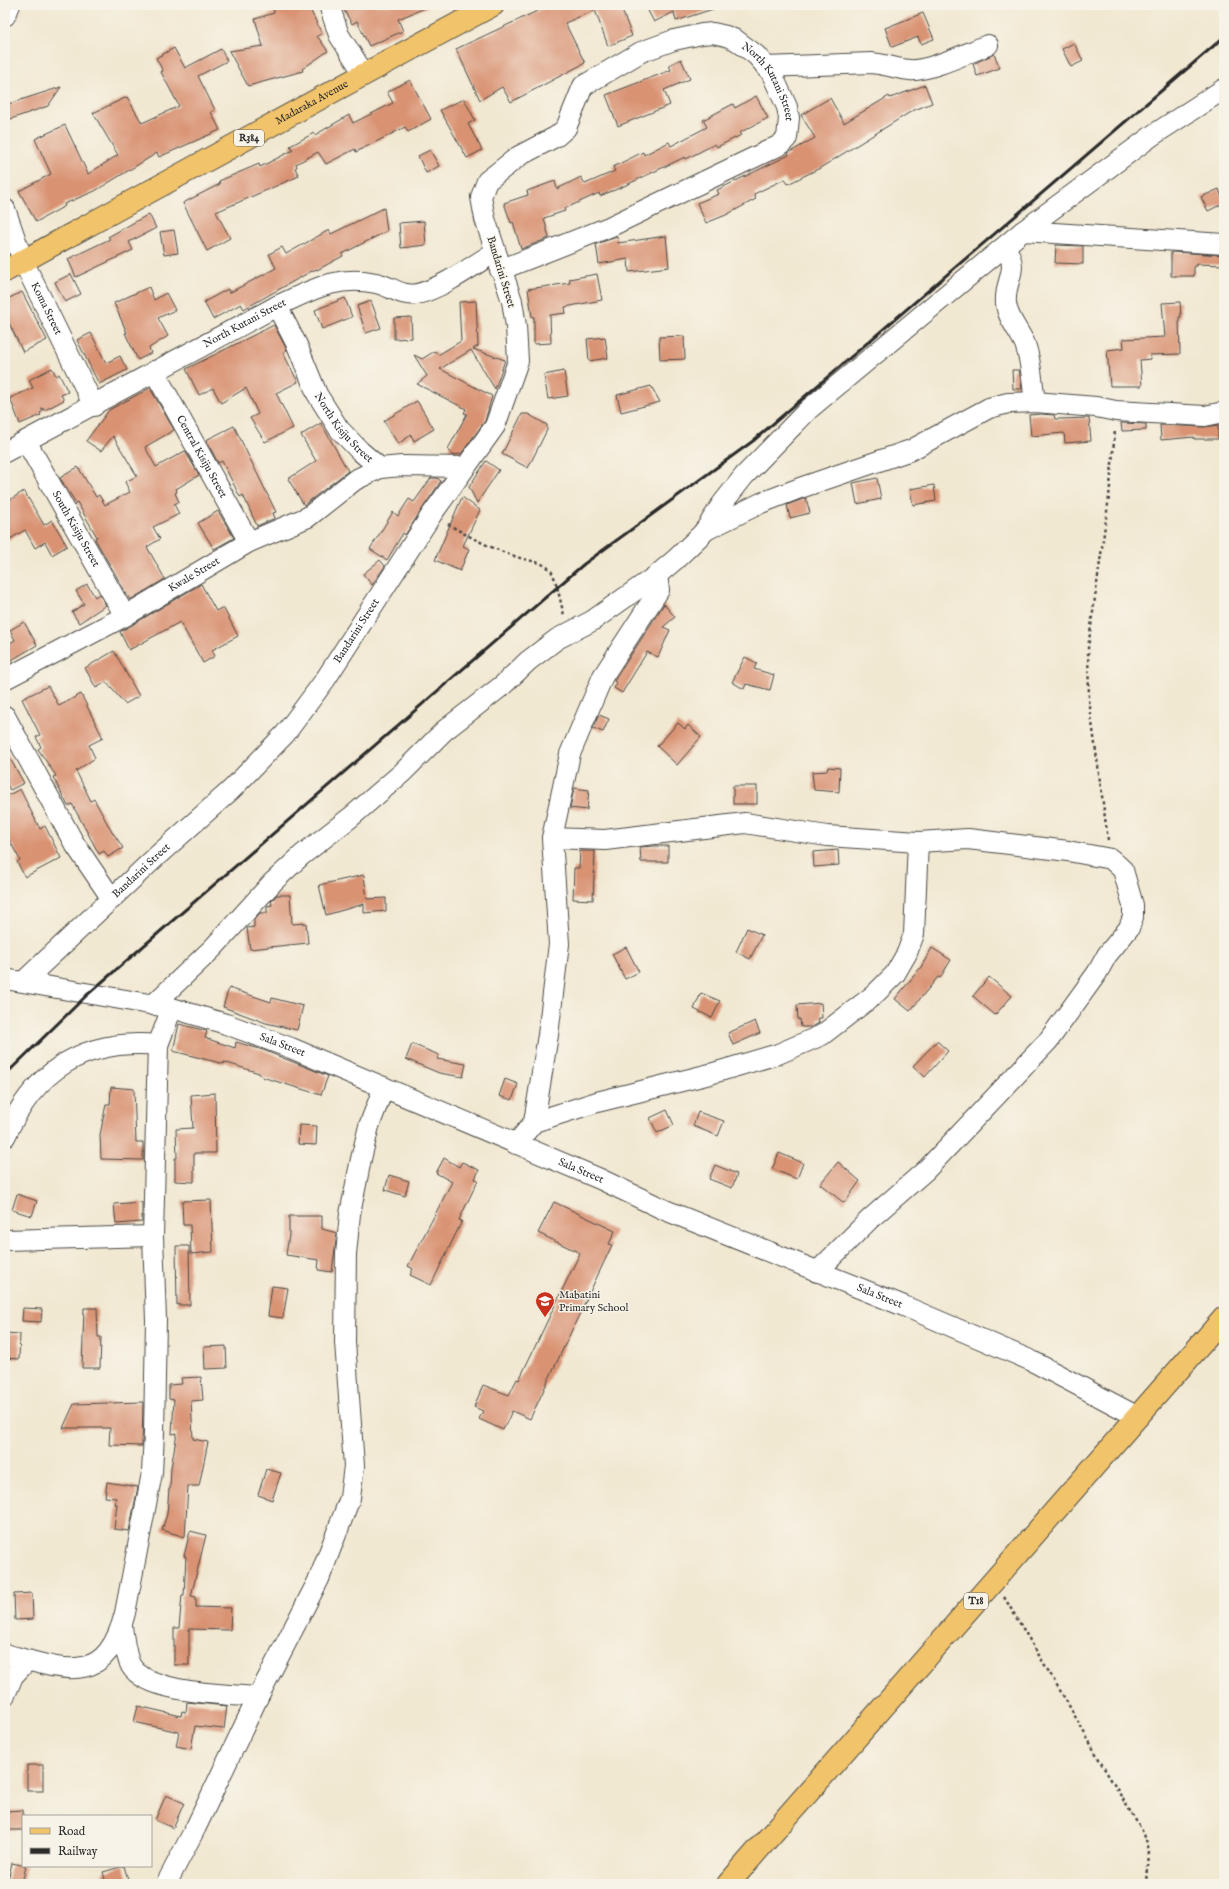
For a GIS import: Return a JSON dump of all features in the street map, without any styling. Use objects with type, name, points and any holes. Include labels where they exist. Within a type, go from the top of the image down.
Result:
[{"type":"main road","name":"Madaraka Avenue","points":[[14,266],[493,5]]},
{"type":"main road","name":"T18","points":[[728,1884],[1224,1318]]},
{"type":"street","points":[[5,16],[10,5]]},
{"type":"street","points":[[329,5],[339,36],[364,74]]},
{"type":"street","name":"North Kutani Street","points":[[5,452],[94,406],[154,371],[277,306],[321,286],[342,282],[373,283],[396,292],[409,295],[418,294],[498,261],[609,227],[780,145],[787,138],[789,118],[787,107],[770,72],[756,55],[736,40],[713,33],[674,40],[641,52],[584,86],[576,100],[566,128],[557,136],[518,156],[487,181],[481,197]]},
{"type":"street","points":[[766,67],[871,63],[883,64],[912,71],[925,69],[988,45]]},
{"type":"street","points":[[153,1005],[213,948],[272,882],[302,855],[352,817],[402,773],[445,730],[503,685],[528,661],[557,639],[592,621],[657,575],[704,532],[744,476],[809,409],[1023,231],[1153,135],[1224,89]]},
{"type":"street","name":"Bandarini Street","points":[[15,980],[112,899],[158,855],[231,790],[285,734],[325,680],[432,514],[464,467],[495,426],[518,361],[516,326],[513,307],[485,219],[481,197]]},
{"type":"street","name":"Koma Street","points":[[5,209],[14,266],[94,406]]},
{"type":"street","points":[[1023,231],[1224,244]]},
{"type":"street","points":[[1005,247],[1010,255],[1013,265],[1006,292],[1007,312],[1025,344],[1030,362],[1035,402]]},
{"type":"street","name":"North Kisiju Street","points":[[277,306],[297,345],[317,394],[339,429],[360,451],[380,468],[402,466],[464,467]]},
{"type":"street","name":"Central Kisiju Street","points":[[154,371],[249,542]]},
{"type":"street","points":[[704,532],[761,503],[911,450],[989,408],[1008,403],[1035,402],[1096,407],[1116,411],[1205,416],[1224,412]]},
{"type":"street","name":"South Kisiju Street","points":[[26,441],[125,616]]},
{"type":"street","name":"Kwale Street","points":[[5,680],[125,616],[249,542],[308,517],[356,480],[380,468]]},
{"type":"street","points":[[516,1144],[534,1122],[548,1035],[559,944],[552,838],[570,754],[603,676],[659,590],[657,575]]},
{"type":"street","points":[[5,716],[74,843],[112,899]]},
{"type":"street","points":[[552,838],[605,840],[745,824],[827,836],[918,842],[968,839],[1068,851],[1111,859],[1123,870],[1132,896],[1133,917],[1128,928],[1107,955],[1093,978],[1048,1041],[926,1170],[870,1219],[817,1272]]},
{"type":"street","points":[[534,1122],[598,1102],[718,1072],[778,1054],[822,1035],[874,995],[895,974],[907,953],[914,934],[918,842]]},
{"type":"street","name":"Sala Street","points":[[15,980],[88,995],[172,1008],[255,1035],[384,1087],[600,1179],[665,1210],[904,1306],[1032,1361],[1138,1417]]},
{"type":"street","points":[[5,1654],[58,1667],[75,1668],[90,1666],[102,1659],[112,1648],[122,1627],[130,1594],[152,1473],[156,1320],[153,1236],[158,1045],[172,1008]]},
{"type":"street","points":[[5,1137],[12,1120],[28,1095],[44,1077],[66,1062],[92,1050],[117,1045],[138,1043],[158,1045]]},
{"type":"street","points":[[166,1884],[196,1828],[258,1697],[319,1579],[350,1498],[354,1466],[345,1342],[347,1246],[350,1214],[360,1159],[369,1126],[384,1087]]},
{"type":"street","points":[[5,1240],[153,1236]]},
{"type":"street","points":[[122,1627],[129,1660],[132,1667],[140,1674],[168,1687],[184,1691],[258,1697]]},
{"type":"street","points":[[5,1695],[13,1676],[28,1660]]},
{"type":"path","points":[[1111,859],[1089,700],[1088,648],[1109,497],[1116,411]]},
{"type":"path","points":[[432,514],[460,532],[517,557],[542,564],[550,569],[555,576],[556,589],[564,617],[572,632]]},
{"type":"path","points":[[994,1580],[1144,1834],[1149,1850],[1147,1884]]},
{"type":"building","points":[[273,5],[308,5],[322,34],[317,36],[328,51],[302,69],[303,71],[248,86],[229,51],[263,46],[255,19],[274,13]]},
{"type":"building","points":[[341,5],[430,6],[398,19],[403,31],[369,46],[357,21],[352,24]]},
{"type":"building","points":[[550,5],[620,5],[632,36],[608,46],[595,10],[565,23],[585,63],[511,102],[502,87],[480,100],[456,49]]},
{"type":"building","points":[[645,5],[715,5],[716,8],[676,21],[674,12],[654,22]]},
{"type":"building","points":[[923,13],[934,39],[921,44],[918,37],[892,47],[885,28]]},
{"type":"building","points":[[1074,43],[1083,61],[1071,67],[1062,49]]},
{"type":"building","points":[[174,48],[185,68],[221,49],[227,61],[198,76],[215,110],[211,112],[220,130],[159,157],[157,153],[95,191],[64,204],[65,206],[36,222],[19,191],[51,174],[35,139],[65,125],[88,174],[118,155],[93,113],[127,97],[142,123],[179,106],[161,72],[163,71],[156,58]]},
{"type":"building","points":[[994,54],[1000,68],[977,76],[973,64]]},
{"type":"building","points":[[681,59],[690,79],[664,90],[670,105],[618,126],[606,95],[671,70],[669,65]]},
{"type":"building","points":[[410,80],[431,119],[408,132],[405,127],[356,152],[355,149],[326,164],[318,152],[296,164],[297,167],[295,168],[299,176],[216,212],[230,238],[207,251],[183,203],[220,184],[219,181],[259,164],[260,167],[293,150],[290,146],[314,133],[315,135],[349,115],[353,123],[393,103],[387,92]]},
{"type":"building","points":[[925,85],[932,103],[912,111],[820,168],[788,184],[785,179],[754,194],[756,199],[726,215],[706,223],[697,203],[719,194],[717,190],[789,155],[788,153],[815,138],[801,115],[830,98],[844,123],[889,96],[890,98]]},
{"type":"building","points":[[61,87],[48,106],[5,121],[5,105]]},
{"type":"building","points":[[756,96],[768,118],[739,133],[741,135],[717,147],[715,144],[686,159],[685,157],[622,187],[600,196],[599,193],[564,209],[565,211],[544,218],[549,238],[521,249],[513,222],[511,223],[504,203],[528,195],[527,191],[555,181],[557,189],[581,177],[585,184],[615,171],[613,167],[643,152],[644,155],[669,142],[671,146],[707,127],[703,120],[733,104],[735,108]]},
{"type":"building","points":[[464,99],[475,120],[468,124],[482,150],[467,158],[440,110]]},
{"type":"building","points":[[430,150],[439,166],[426,173],[418,156]]},
{"type":"building","points":[[1219,189],[1224,203],[1208,211],[1201,197]]},
{"type":"building","points":[[384,208],[387,231],[342,254],[343,256],[317,270],[310,272],[244,309],[241,304],[213,319],[204,302],[228,289],[229,293],[276,268],[269,254],[282,247],[286,254],[329,230],[331,234]]},
{"type":"building","points":[[149,214],[156,228],[129,242],[133,250],[76,277],[68,259],[110,239],[108,237]]},
{"type":"building","points":[[424,221],[426,245],[401,248],[399,223]]},
{"type":"building","points":[[174,230],[178,253],[164,255],[160,232]]},
{"type":"building","points":[[666,236],[669,267],[629,272],[628,259],[599,264],[596,244],[617,237],[618,243]]},
{"type":"building","points":[[1056,245],[1083,246],[1083,264],[1055,263]]},
{"type":"building","points":[[1171,252],[1224,255],[1224,265],[1197,264],[1197,266],[1194,266],[1194,276],[1171,276]]},
{"type":"building","points":[[71,274],[81,294],[65,302],[55,282]]},
{"type":"building","points":[[597,274],[602,300],[565,307],[566,313],[550,315],[551,343],[534,344],[534,317],[532,317],[528,289],[570,283],[569,279]]},
{"type":"building","points":[[149,287],[154,300],[166,293],[175,310],[158,318],[168,336],[149,348],[151,353],[138,360],[125,333],[127,333],[114,303]]},
{"type":"building","points":[[22,292],[47,340],[23,352],[5,315],[5,300]]},
{"type":"building","points":[[345,298],[352,317],[322,329],[315,310]]},
{"type":"building","points":[[371,301],[381,328],[366,333],[357,306]]},
{"type":"building","points":[[476,301],[478,346],[473,349],[505,360],[495,389],[471,350],[440,369],[492,396],[485,421],[461,454],[452,455],[448,449],[467,414],[464,413],[466,409],[417,384],[427,376],[414,355],[422,359],[435,351],[438,355],[461,341],[459,302]]},
{"type":"building","points":[[1180,302],[1180,354],[1150,355],[1151,359],[1140,360],[1142,386],[1110,386],[1107,350],[1124,348],[1123,339],[1165,337],[1162,303]]},
{"type":"building","points":[[411,317],[412,338],[394,339],[394,318]]},
{"type":"building","points":[[274,325],[287,350],[283,353],[298,382],[276,393],[293,428],[265,442],[250,418],[258,414],[246,388],[221,403],[213,388],[199,395],[186,369]]},
{"type":"building","points":[[91,333],[106,363],[120,356],[127,370],[99,384],[77,340]]},
{"type":"building","points":[[684,336],[685,359],[660,360],[659,337]]},
{"type":"building","points":[[605,337],[608,358],[589,361],[587,339]]},
{"type":"building","points":[[52,368],[56,376],[59,374],[68,392],[61,395],[64,400],[45,410],[41,408],[43,411],[40,413],[41,415],[20,424],[10,398],[33,388],[29,380]]},
{"type":"building","points":[[1012,370],[1019,370],[1022,389],[1013,389]]},
{"type":"building","points":[[564,371],[568,396],[548,399],[544,375]]},
{"type":"building","points":[[651,386],[660,402],[621,412],[617,395]]},
{"type":"building","points":[[150,388],[174,430],[145,447],[156,467],[185,451],[199,475],[176,489],[177,492],[175,493],[179,502],[174,504],[179,514],[153,527],[160,539],[147,547],[165,579],[130,600],[95,539],[97,537],[77,502],[76,503],[60,478],[78,467],[96,497],[99,495],[105,505],[130,492],[125,482],[137,476],[113,436],[101,451],[86,441],[109,410]]},
{"type":"building","points":[[417,401],[434,429],[414,441],[411,435],[398,444],[384,421]]},
{"type":"building","points":[[522,414],[528,414],[547,425],[547,430],[528,468],[502,454]]},
{"type":"building","points":[[1029,415],[1054,415],[1055,419],[1089,418],[1091,441],[1065,443],[1064,433],[1031,436]]},
{"type":"building","points":[[321,423],[348,471],[304,505],[288,479],[316,461],[301,435]]},
{"type":"building","points":[[1121,423],[1146,424],[1146,430],[1122,431]]},
{"type":"building","points":[[1160,425],[1204,427],[1218,425],[1218,439],[1194,439],[1194,437],[1161,440]]},
{"type":"building","points":[[234,426],[276,512],[273,513],[275,518],[257,526],[243,495],[240,497],[222,461],[218,463],[206,440]]},
{"type":"building","points":[[486,461],[499,470],[477,503],[469,487]]},
{"type":"building","points":[[431,478],[437,478],[441,481],[405,535],[403,533],[387,560],[370,549],[393,512],[398,516],[409,499],[414,502]]},
{"type":"building","points":[[877,478],[881,499],[857,504],[853,483]]},
{"type":"building","points":[[934,485],[936,501],[913,505],[910,489]]},
{"type":"building","points":[[24,491],[44,525],[52,520],[67,546],[52,555],[45,542],[35,548],[25,530],[5,542],[5,503]]},
{"type":"building","points":[[462,497],[480,510],[463,546],[469,549],[460,571],[435,560]]},
{"type":"building","points":[[806,498],[810,513],[790,518],[787,505]]},
{"type":"building","points":[[218,511],[234,538],[214,549],[198,523]]},
{"type":"building","points":[[380,560],[385,566],[372,585],[363,574]]},
{"type":"building","points":[[87,584],[95,597],[99,594],[106,605],[79,623],[72,612],[84,604],[76,591]]},
{"type":"building","points":[[201,584],[216,611],[223,607],[238,636],[212,650],[215,656],[203,663],[180,622],[129,650],[120,632]]},
{"type":"building","points":[[664,604],[675,617],[663,627],[670,630],[658,657],[647,652],[622,693],[614,688],[617,683],[614,681]]},
{"type":"building","points":[[24,622],[37,645],[10,661],[5,651],[5,646],[15,640],[10,630]]},
{"type":"building","points":[[114,651],[139,696],[125,704],[106,682],[96,688],[85,668]]},
{"type":"building","points":[[745,657],[757,663],[754,669],[774,675],[770,690],[746,684],[744,689],[732,682]]},
{"type":"building","points":[[48,686],[59,706],[81,694],[103,738],[89,745],[95,758],[76,771],[91,801],[94,799],[113,834],[123,848],[108,857],[104,851],[99,854],[72,804],[68,806],[53,777],[56,776],[38,749],[41,747],[36,737],[40,735],[22,699]]},
{"type":"building","points":[[599,715],[609,719],[603,732],[593,728]]},
{"type":"building","points":[[678,723],[685,729],[688,725],[701,737],[677,765],[657,746]]},
{"type":"building","points":[[5,750],[24,783],[10,790],[5,782]]},
{"type":"building","points":[[828,767],[840,768],[839,792],[814,790],[812,772],[827,771]]},
{"type":"building","points":[[733,786],[757,786],[757,804],[733,804]]},
{"type":"building","points":[[574,788],[589,790],[587,810],[570,808]]},
{"type":"building","points":[[20,789],[40,829],[45,826],[61,858],[25,877],[17,862],[20,860],[5,832],[5,797]]},
{"type":"building","points":[[668,846],[668,862],[641,862],[640,847]]},
{"type":"building","points":[[838,850],[839,865],[814,867],[813,852]]},
{"type":"building","points":[[580,851],[595,851],[593,900],[573,899],[574,868],[579,868]]},
{"type":"building","points":[[364,875],[367,899],[386,898],[386,911],[364,913],[364,904],[326,915],[319,885]]},
{"type":"building","points":[[277,895],[290,895],[292,924],[306,923],[308,943],[250,949],[247,928],[254,927],[254,920],[260,913],[267,913],[267,906],[272,905],[271,901]]},
{"type":"building","points":[[747,928],[762,935],[750,959],[736,952]]},
{"type":"building","points":[[626,947],[639,972],[625,979],[612,954]]},
{"type":"building","points":[[932,948],[951,960],[940,978],[938,977],[910,1011],[895,999],[921,967]]},
{"type":"building","points":[[989,977],[1012,996],[995,1015],[973,996]]},
{"type":"building","points":[[229,988],[271,1002],[272,998],[303,1006],[297,1030],[266,1023],[223,1007]]},
{"type":"building","points":[[701,993],[720,1001],[712,1018],[694,1009]]},
{"type":"building","points":[[821,1003],[822,1018],[818,1018],[819,1023],[812,1027],[801,1027],[800,1019],[798,1020],[797,1005]]},
{"type":"building","points":[[755,1021],[760,1033],[733,1045],[728,1033]]},
{"type":"building","points":[[179,1024],[207,1031],[205,1038],[235,1048],[236,1042],[263,1050],[328,1076],[321,1095],[262,1077],[259,1073],[224,1062],[224,1064],[173,1051]]},
{"type":"building","points":[[937,1041],[948,1051],[925,1077],[913,1066]]},
{"type":"building","points":[[412,1044],[439,1055],[437,1059],[466,1064],[463,1077],[439,1073],[406,1059]]},
{"type":"building","points":[[505,1079],[518,1084],[512,1100],[499,1096]]},
{"type":"building","points":[[111,1087],[134,1089],[136,1142],[143,1142],[143,1160],[101,1159],[100,1135],[106,1104],[110,1104]]},
{"type":"building","points":[[215,1093],[216,1153],[194,1153],[194,1182],[175,1181],[175,1158],[177,1158],[176,1129],[193,1128],[191,1095]]},
{"type":"building","points":[[667,1110],[674,1125],[657,1133],[650,1118]]},
{"type":"building","points":[[698,1112],[724,1121],[718,1136],[693,1126]]},
{"type":"building","points":[[299,1125],[317,1126],[316,1145],[298,1144]]},
{"type":"building","points":[[779,1153],[803,1163],[797,1179],[772,1169]]},
{"type":"building","points":[[444,1158],[459,1167],[462,1162],[479,1170],[475,1179],[478,1180],[459,1220],[462,1221],[431,1285],[410,1275],[413,1269],[408,1266],[452,1182],[436,1173]]},
{"type":"building","points":[[838,1162],[860,1181],[844,1203],[820,1184]]},
{"type":"building","points":[[715,1165],[737,1174],[732,1188],[709,1179]]},
{"type":"building","points":[[389,1175],[409,1181],[405,1196],[385,1190]]},
{"type":"building","points":[[17,1194],[37,1201],[32,1216],[12,1210]]},
{"type":"building","points":[[211,1200],[213,1252],[191,1254],[190,1225],[183,1225],[182,1201]]},
{"type":"building","points":[[142,1202],[142,1222],[116,1224],[114,1204]]},
{"type":"building","points":[[554,1202],[615,1231],[609,1244],[612,1245],[530,1419],[512,1411],[503,1430],[479,1419],[483,1411],[474,1407],[483,1385],[509,1395],[517,1379],[519,1380],[580,1253],[538,1233]]},
{"type":"building","points":[[289,1216],[322,1216],[322,1229],[337,1233],[332,1272],[318,1270],[319,1260],[286,1255],[289,1235]]},
{"type":"building","points":[[176,1246],[189,1246],[190,1305],[177,1305]]},
{"type":"building","points":[[272,1286],[288,1288],[283,1318],[268,1316]]},
{"type":"building","points":[[23,1308],[42,1309],[41,1322],[22,1321]]},
{"type":"building","points":[[84,1308],[97,1308],[98,1337],[101,1337],[100,1368],[82,1368]]},
{"type":"building","points":[[5,1333],[20,1334],[19,1359],[5,1358]]},
{"type":"building","points":[[226,1346],[227,1368],[205,1369],[204,1347]]},
{"type":"building","points":[[201,1377],[203,1400],[191,1401],[193,1439],[208,1442],[199,1486],[188,1486],[185,1537],[162,1530],[167,1514],[171,1468],[177,1433],[172,1434],[174,1400],[169,1399],[169,1385],[182,1384],[181,1378]]},
{"type":"building","points":[[143,1402],[142,1446],[109,1445],[110,1428],[63,1428],[74,1404]]},
{"type":"building","points":[[266,1469],[281,1473],[272,1500],[258,1495]]},
{"type":"building","points":[[107,1482],[138,1487],[129,1531],[114,1529],[117,1504],[115,1504],[116,1498],[105,1497]]},
{"type":"building","points":[[190,1531],[206,1535],[191,1596],[196,1597],[196,1607],[231,1608],[230,1630],[189,1629],[189,1665],[174,1665],[174,1628],[179,1628],[182,1595],[184,1595],[186,1557],[184,1556]]},
{"type":"building","points":[[32,1593],[33,1619],[15,1620],[14,1594]]},
{"type":"building","points":[[187,1702],[227,1706],[224,1729],[195,1726],[191,1749],[176,1746],[179,1732],[134,1722],[138,1706],[181,1716],[182,1711],[186,1712]]},
{"type":"building","points":[[27,1765],[43,1765],[43,1791],[27,1791]]},
{"type":"building","points":[[166,1795],[184,1803],[173,1828],[155,1820]]},
{"type":"building","points":[[23,1810],[22,1830],[6,1830],[5,1811]]},
{"type":"building","points":[[12,1863],[26,1867],[22,1884],[7,1884]]},
{"type":"building","points":[[124,1867],[128,1880],[106,1884],[103,1872]]},
{"type":"railway","points":[[5,1075],[87,995],[584,564],[753,441],[1224,37]]},
{"type":"place","name":"Mabatini Primary School","points":[[545,1318]]}]
